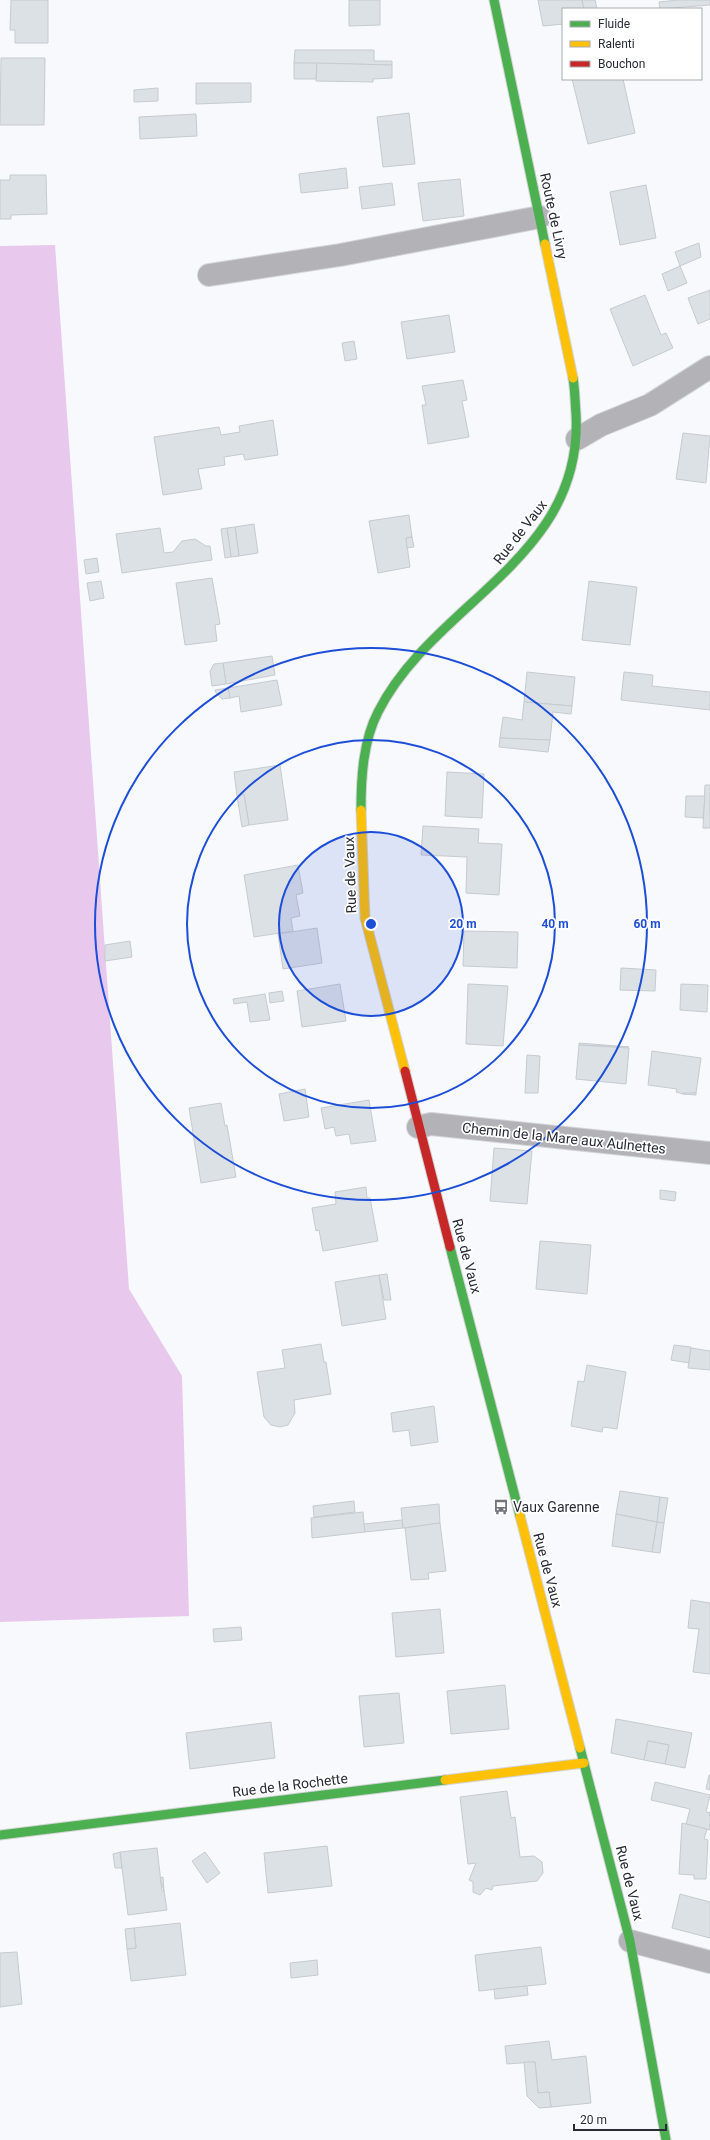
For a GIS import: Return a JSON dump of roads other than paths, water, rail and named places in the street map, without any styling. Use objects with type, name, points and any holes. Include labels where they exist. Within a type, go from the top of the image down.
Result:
[{"type":"street","name":"Route de Livry","points":[[494,0],[574,384],[577,439]]},
{"type":"street","points":[[209,275],[340,255],[540,217]]},
{"type":"street","points":[[577,439],[601,425],[650,406],[710,367]]},
{"type":"street","name":"Rue de Vaux","points":[[577,439],[572,472],[556,512],[513,567],[425,650],[392,688],[370,732],[360,786],[365,918],[630,1941],[666,2140]]},
{"type":"street","name":"Chemin de la Mare aux Aulnettes","points":[[418,1127],[431,1124],[710,1153]]},
{"type":"street","name":"Rue de la Rochette","points":[[0,1835],[584,1763]]},
{"type":"street","points":[[630,1941],[710,1962]]},
{"type":"place","name":"Vaux Garenne","points":[[501,1507]]}]
